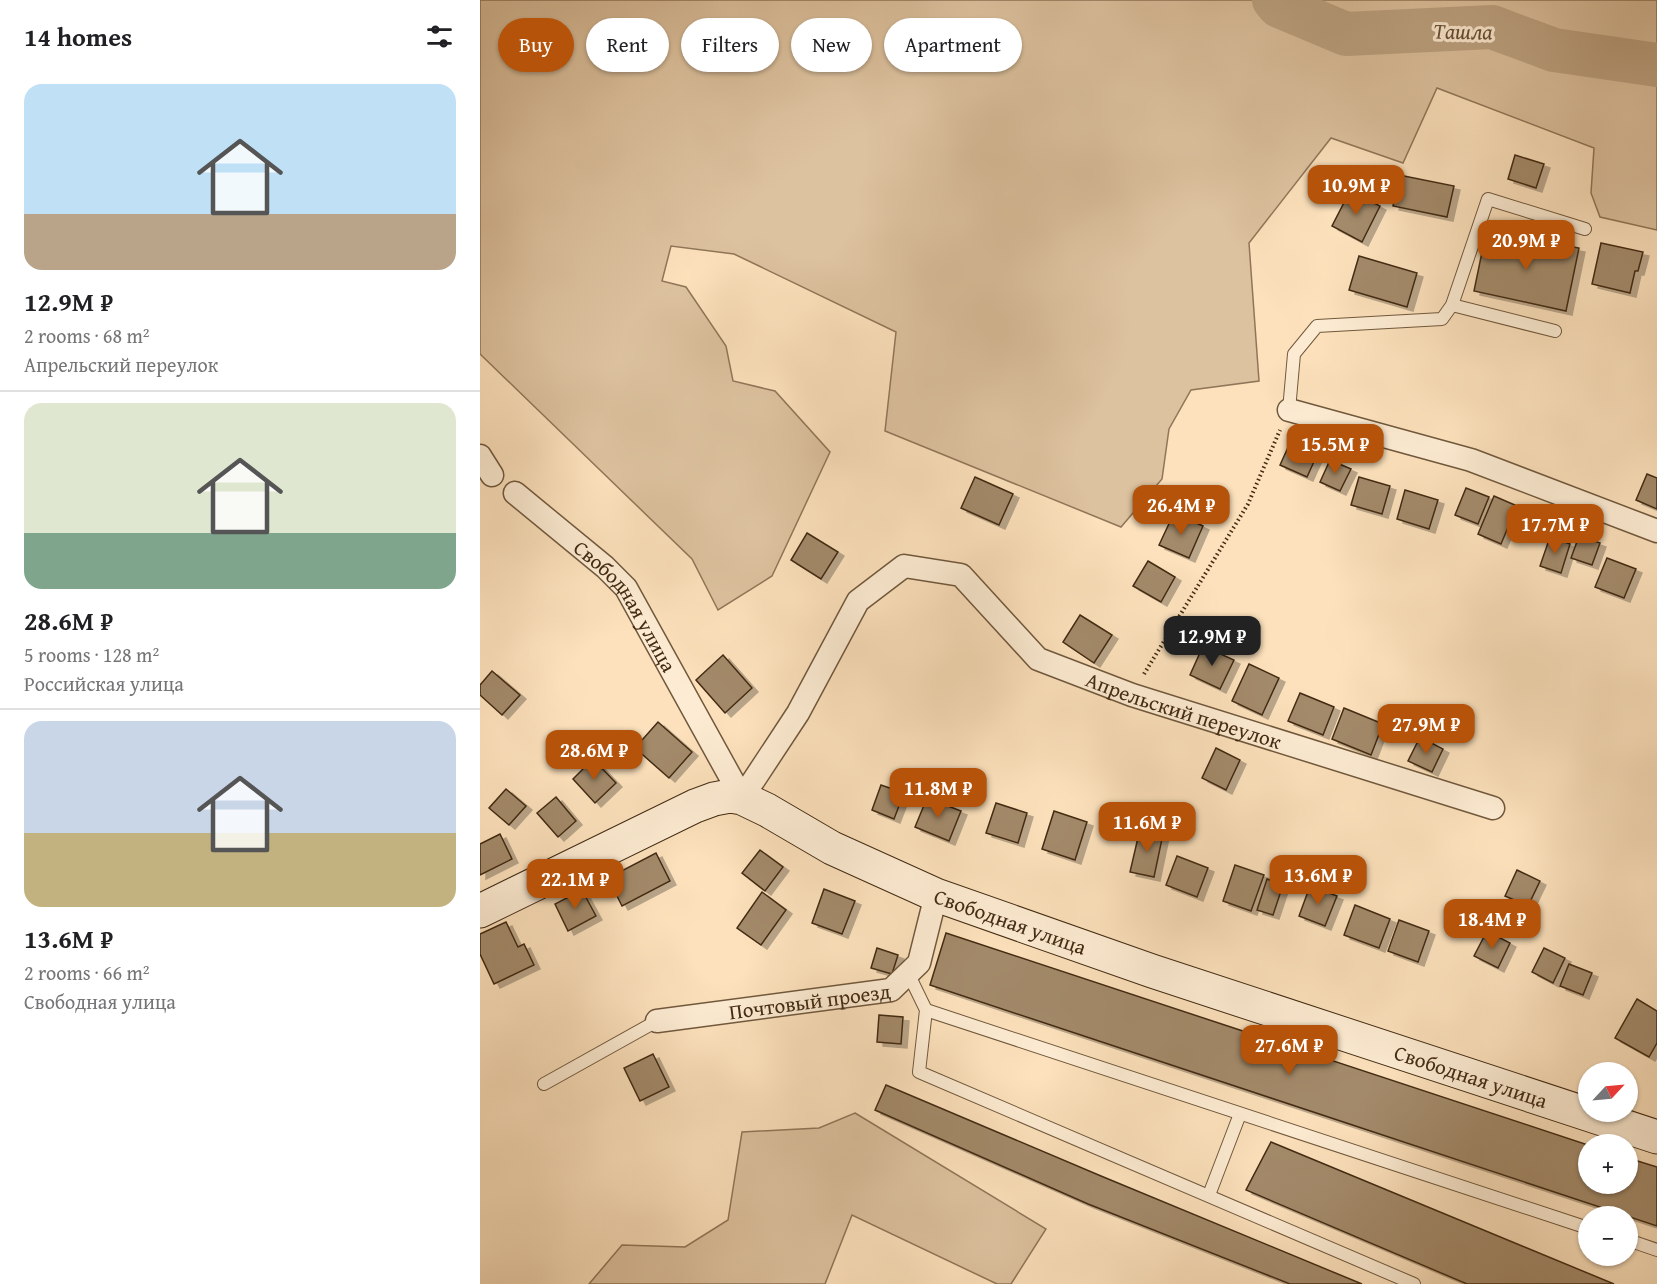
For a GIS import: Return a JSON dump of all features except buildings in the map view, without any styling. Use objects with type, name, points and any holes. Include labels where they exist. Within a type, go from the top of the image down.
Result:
[{"type":"street","points":[[1289,410],[1471,460],[1657,531]]},
{"type":"street","points":[[480,456],[492,475]]},
{"type":"street","name":"Свободная улица","points":[[515,493],[605,567],[626,588],[742,798],[832,848],[936,895],[1152,971],[1657,1137]]},
{"type":"street","name":"Апрельский переулок","points":[[742,798],[798,713],[858,601],[904,566],[961,574],[1038,659],[1132,695],[1493,808]]},
{"type":"street","points":[[480,911],[694,806],[730,796],[742,798]]},
{"type":"street","name":"Почтовый проезд","points":[[657,1021],[891,990],[919,963],[936,895]]},
{"type":"lane","points":[[1289,410],[1294,354],[1317,326],[1442,319],[1452,305],[1488,200],[1585,229]]},
{"type":"lane","points":[[1452,305],[1555,332]]},
{"type":"lane","points":[[908,974],[926,1010],[919,1072],[1414,1284]]},
{"type":"lane","points":[[926,1010],[1578,1225]]},
{"type":"lane","points":[[544,1084],[657,1021]]},
{"type":"lane","points":[[1209,1195],[1240,1114]]},
{"type":"lane","points":[[1638,1243],[1657,1250]]},
{"type":"path","points":[[1132,695],[1248,504],[1289,410]]},
{"type":"shaded area","points":[[480,0],[1657,0],[1657,230],[1600,217],[1591,193],[1594,148],[1437,88],[1403,163],[1331,138],[1249,243],[1259,381],[1191,390],[1169,429],[1162,479],[1121,527],[885,431],[896,332],[734,254],[671,246],[662,281],[686,287],[726,346],[733,381],[775,391],[830,452],[772,576],[718,610],[692,559],[480,354]]},
{"type":"shaded area","points":[[855,1113],[1046,1229],[1011,1284],[997,1284],[852,1215],[825,1284],[589,1284],[622,1245],[685,1247],[728,1220],[742,1132],[819,1128]]},
{"type":"waterway","name":"Ташла","points":[[1274,0],[1279,6],[1346,34],[1492,27],[1554,50],[1657,65]]}]
